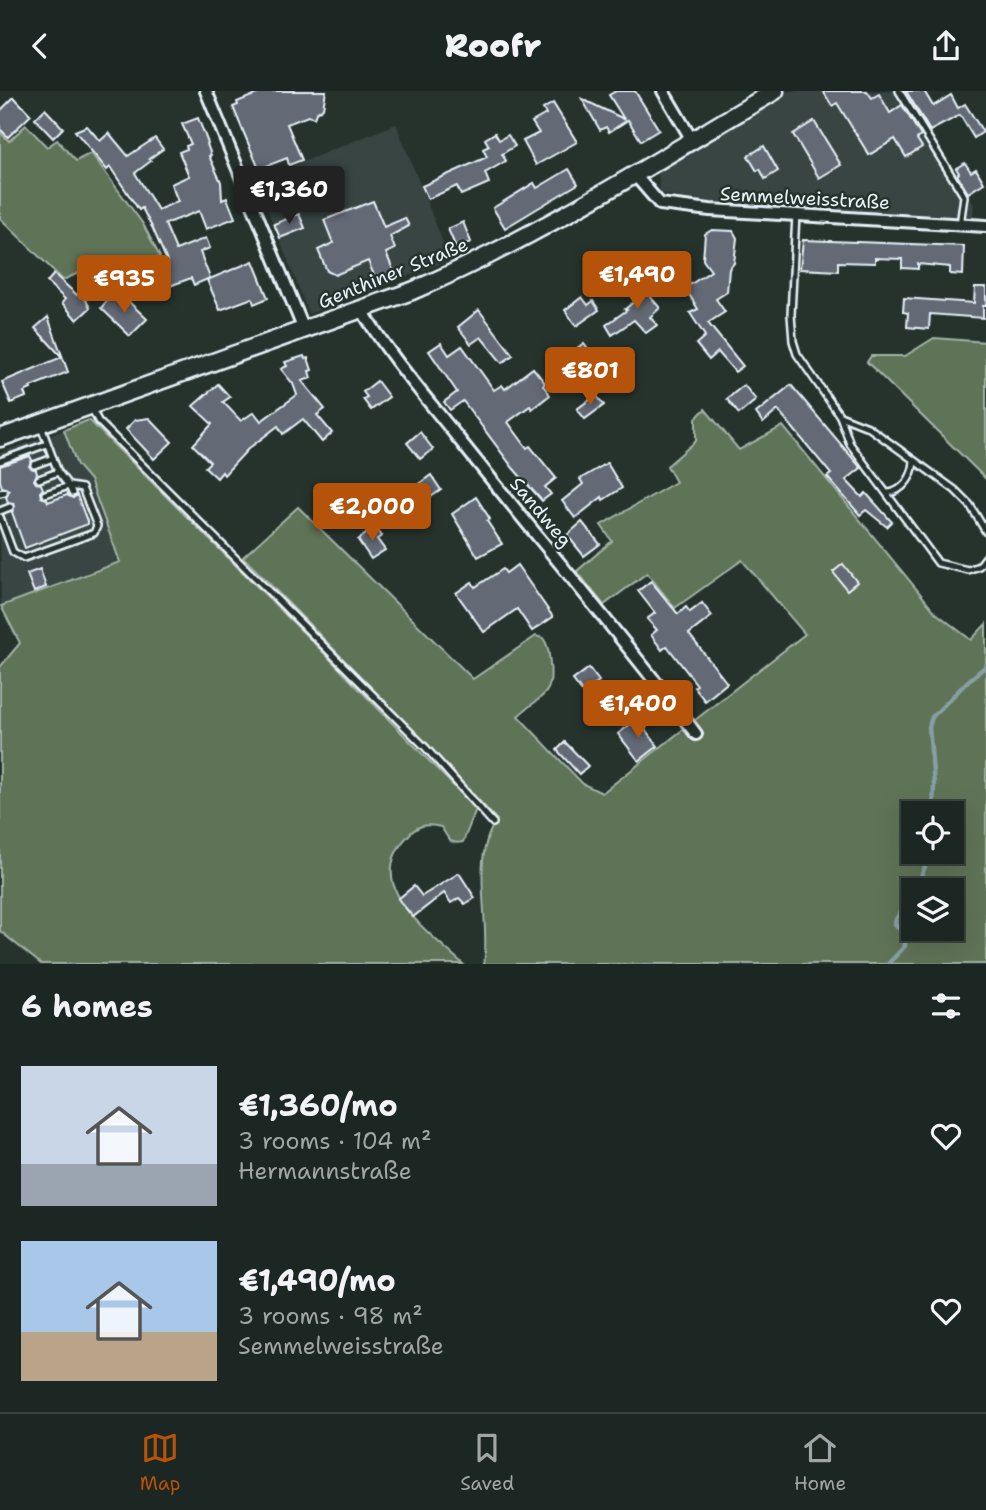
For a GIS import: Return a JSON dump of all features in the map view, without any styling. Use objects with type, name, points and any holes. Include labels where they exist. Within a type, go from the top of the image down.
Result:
[{"type":"main road","name":"Genthiner Straße","points":[[0,438],[362,310],[495,254],[635,175],[775,91]]},
{"type":"street","points":[[663,91],[692,140]]},
{"type":"street","points":[[211,93],[304,330]]},
{"type":"street","name":"Semmelweisstraße","points":[[635,175],[660,204],[986,226]]},
{"type":"street","name":"Sandweg","points":[[362,310],[380,340],[488,476],[577,582],[696,734]]},
{"type":"lane","points":[[899,91],[964,196],[960,225]]},
{"type":"lane","points":[[796,215],[791,315],[797,354],[840,416],[850,444],[938,563],[968,570],[979,566],[986,557]]},
{"type":"lane","points":[[91,406],[98,421],[426,748],[493,823]]},
{"type":"lane","points":[[840,416],[868,427],[956,490],[970,505],[986,532]]},
{"type":"lane","points":[[41,424],[58,472],[72,493]]},
{"type":"lane","points":[[0,461],[47,444]]},
{"type":"lane","points":[[34,465],[53,458]]},
{"type":"lane","points":[[888,493],[896,492],[909,480],[914,470],[914,461]]},
{"type":"lane","points":[[39,479],[58,472]]},
{"type":"lane","points":[[0,517],[13,552],[24,558],[94,533],[97,526],[82,488],[69,486],[45,494]]},
{"type":"lane","points":[[0,511],[10,507]]},
{"type":"lane","points":[[83,526],[86,535]]},
{"type":"shaded area","points":[[788,91],[904,91],[974,205],[973,217],[693,201],[660,193],[658,169]]},
{"type":"shaded area","points":[[396,124],[450,260],[309,314],[256,181]]},
{"type":"shaded area","points":[[64,430],[77,465],[90,480],[120,562],[1,606],[0,453]]},
{"type":"green space","points":[[26,125],[47,147],[57,140],[76,161],[91,153],[143,224],[160,257],[112,275],[97,265],[63,280],[0,218],[0,132],[9,141]]},
{"type":"green space","points":[[934,338],[986,342],[986,479],[867,362],[871,356],[905,356]]},
{"type":"green space","points":[[705,409],[739,450],[783,426],[936,613],[971,640],[986,624],[986,964],[484,964],[482,870],[489,835],[497,820],[428,745],[243,557],[298,507],[473,679],[536,636],[543,638],[549,654],[550,684],[544,695],[518,716],[583,784],[602,793],[805,634],[742,560],[675,608],[647,573],[604,605],[577,571],[612,541],[601,525],[676,482],[667,466],[696,441],[696,418]]},
{"type":"green space","points":[[89,420],[324,653],[476,809],[463,842],[452,841],[441,827],[426,825],[414,830],[395,855],[392,873],[396,890],[405,907],[433,938],[463,964],[41,964],[0,931],[0,667],[20,643],[1,606],[120,562],[90,480],[77,465],[64,430]]},
{"type":"building","points":[[264,91],[326,91],[323,108],[314,118],[308,116],[287,124],[302,160],[289,165],[287,158],[259,169],[233,107],[238,105],[237,102]]},
{"type":"building","points":[[616,91],[635,91],[659,130],[641,141],[628,120],[609,132],[606,127],[600,130],[582,99],[624,119],[609,95]]},
{"type":"building","points":[[823,91],[867,91],[872,98],[879,94],[890,113],[902,105],[921,136],[917,139],[922,147],[906,157],[895,139],[869,155],[837,103],[832,106]]},
{"type":"building","points":[[906,91],[924,91],[933,106],[951,95],[958,108],[965,104],[983,132],[974,138],[960,115],[930,131]]},
{"type":"building","points":[[14,97],[31,115],[8,137],[0,129],[0,111]]},
{"type":"building","points":[[553,103],[577,142],[536,165],[523,141],[539,133],[532,122],[546,114],[543,109]]},
{"type":"building","points":[[45,109],[63,128],[53,138],[35,119]]},
{"type":"building","points":[[198,118],[208,143],[209,156],[221,182],[222,200],[227,198],[235,218],[206,229],[199,211],[165,224],[176,250],[206,238],[210,248],[200,252],[210,278],[194,285],[191,278],[143,296],[134,273],[167,261],[142,208],[139,210],[110,167],[107,170],[75,131],[87,126],[100,141],[109,133],[128,156],[155,138],[163,149],[135,173],[158,210],[178,201],[171,184],[189,176],[179,152],[191,144],[182,124]]},
{"type":"building","points":[[814,121],[841,165],[819,178],[793,134]]},
{"type":"building","points":[[495,133],[499,140],[508,135],[515,146],[502,154],[506,161],[485,173],[489,183],[461,195],[457,186],[428,199],[422,186],[487,157],[483,149],[489,146],[485,139]]},
{"type":"building","points":[[764,146],[778,171],[765,179],[748,156]]},
{"type":"building","points":[[965,163],[971,172],[976,169],[984,183],[968,193],[957,175],[959,173],[956,168]]},
{"type":"building","points":[[569,169],[578,184],[505,228],[493,208],[534,183],[537,188]]},
{"type":"building","points":[[373,201],[384,227],[405,218],[409,226],[390,236],[395,249],[386,253],[394,272],[376,280],[368,261],[335,275],[327,271],[318,250],[333,243],[324,220]]},
{"type":"building","points":[[299,214],[305,228],[280,238],[274,224]]},
{"type":"building","points":[[463,222],[471,242],[456,248],[448,229]]},
{"type":"building","points":[[712,230],[733,231],[737,238],[734,263],[729,269],[727,292],[716,299],[725,312],[708,323],[743,366],[735,372],[718,352],[709,360],[696,344],[705,336],[690,313],[698,309],[685,288],[711,271],[703,260],[705,234]]},
{"type":"building","points":[[803,240],[964,246],[963,275],[950,274],[950,267],[918,264],[918,269],[902,268],[902,259],[875,258],[875,263],[838,262],[838,271],[800,269]]},
{"type":"building","points":[[253,261],[268,298],[254,304],[252,298],[220,310],[207,280]]},
{"type":"building","points":[[54,274],[77,295],[82,292],[90,308],[77,320],[62,303],[65,299],[47,282]]},
{"type":"building","points":[[640,279],[650,291],[647,293],[660,308],[650,317],[657,325],[646,333],[634,320],[612,335],[606,325],[635,301],[632,298],[635,295],[630,288]]},
{"type":"building","points":[[975,287],[986,287],[983,318],[930,314],[929,329],[907,327],[908,313],[903,312],[904,298],[974,303]]},
{"type":"building","points":[[111,296],[122,306],[127,300],[147,319],[130,336],[101,308]]},
{"type":"building","points":[[582,297],[588,305],[593,301],[599,310],[576,326],[565,310]]},
{"type":"building","points":[[479,310],[513,355],[502,363],[481,337],[471,344],[458,327]]},
{"type":"building","points":[[48,317],[68,372],[30,387],[31,389],[24,392],[26,397],[11,403],[2,382],[62,357],[35,328]]},
{"type":"building","points":[[441,343],[449,355],[462,346],[494,390],[502,385],[505,389],[533,368],[545,383],[543,385],[550,395],[508,422],[527,448],[530,446],[556,478],[545,487],[551,494],[542,501],[513,468],[463,401],[450,410],[444,402],[457,392],[429,351]]},
{"type":"building","points":[[584,343],[595,358],[582,368],[582,364],[572,352]]},
{"type":"building","points":[[304,356],[305,359],[308,358],[312,370],[309,371],[311,378],[302,381],[325,409],[317,415],[332,433],[322,442],[303,419],[283,434],[278,426],[248,449],[224,475],[222,472],[217,478],[205,467],[210,462],[193,445],[212,424],[193,406],[218,384],[230,397],[223,402],[241,421],[254,412],[261,421],[297,395],[293,384],[281,369],[287,366],[285,362]]},
{"type":"building","points":[[377,381],[389,397],[371,410],[363,399],[367,397],[363,392]]},
{"type":"building","points":[[744,385],[756,400],[739,414],[727,399]]},
{"type":"building","points":[[791,385],[861,468],[846,480],[862,497],[866,493],[892,522],[887,527],[866,510],[860,515],[827,477],[831,474],[778,410],[763,423],[756,413]]},
{"type":"building","points":[[596,395],[604,405],[585,419],[577,409]]},
{"type":"building","points":[[149,418],[172,442],[154,459],[126,429],[135,420]]},
{"type":"building","points":[[420,432],[433,449],[420,459],[407,443]]},
{"type":"building","points":[[30,456],[32,460],[29,466],[36,470],[37,474],[34,480],[41,484],[43,489],[40,492],[41,497],[48,502],[67,495],[73,498],[77,495],[88,524],[25,548],[12,512],[15,506],[8,502],[6,497],[9,490],[2,487],[0,481],[0,466]]},
{"type":"building","points":[[607,463],[622,488],[603,500],[602,497],[575,518],[562,501],[583,484],[580,479]]},
{"type":"building","points":[[431,475],[441,490],[419,505],[413,495],[419,491],[416,486]]},
{"type":"building","points":[[476,497],[502,544],[478,557],[452,514]]},
{"type":"building","points":[[582,522],[600,544],[584,556],[567,535]]},
{"type":"building","points":[[375,527],[382,536],[377,539],[385,550],[371,559],[358,540]]},
{"type":"building","points":[[843,564],[857,582],[847,590],[833,572]]},
{"type":"building","points":[[517,565],[553,617],[532,631],[517,609],[484,632],[456,593],[472,582],[475,587],[503,569],[506,573]]},
{"type":"building","points":[[40,569],[46,587],[34,592],[27,574]]},
{"type":"building","points":[[651,581],[678,614],[686,607],[690,612],[702,603],[712,616],[689,634],[727,683],[705,701],[694,687],[697,685],[667,646],[662,650],[651,635],[657,630],[647,619],[655,613],[638,591]]},
{"type":"building","points":[[589,668],[599,681],[583,693],[573,680]]},
{"type":"building","points":[[637,719],[658,746],[639,761],[618,734]]},
{"type":"building","points":[[565,742],[588,766],[579,774],[557,750]]},
{"type":"building","points":[[459,873],[475,898],[465,904],[459,898],[451,903],[444,893],[413,917],[398,899],[414,886],[422,896]]},
{"type":"waterway","points":[[933,801],[929,727],[932,717],[986,666]]},
{"type":"waterway","points":[[920,878],[926,864]]},
{"type":"waterway","points":[[901,912],[895,924],[901,931]]},
{"type":"waterway","points":[[888,964],[905,946],[905,941]]}]
